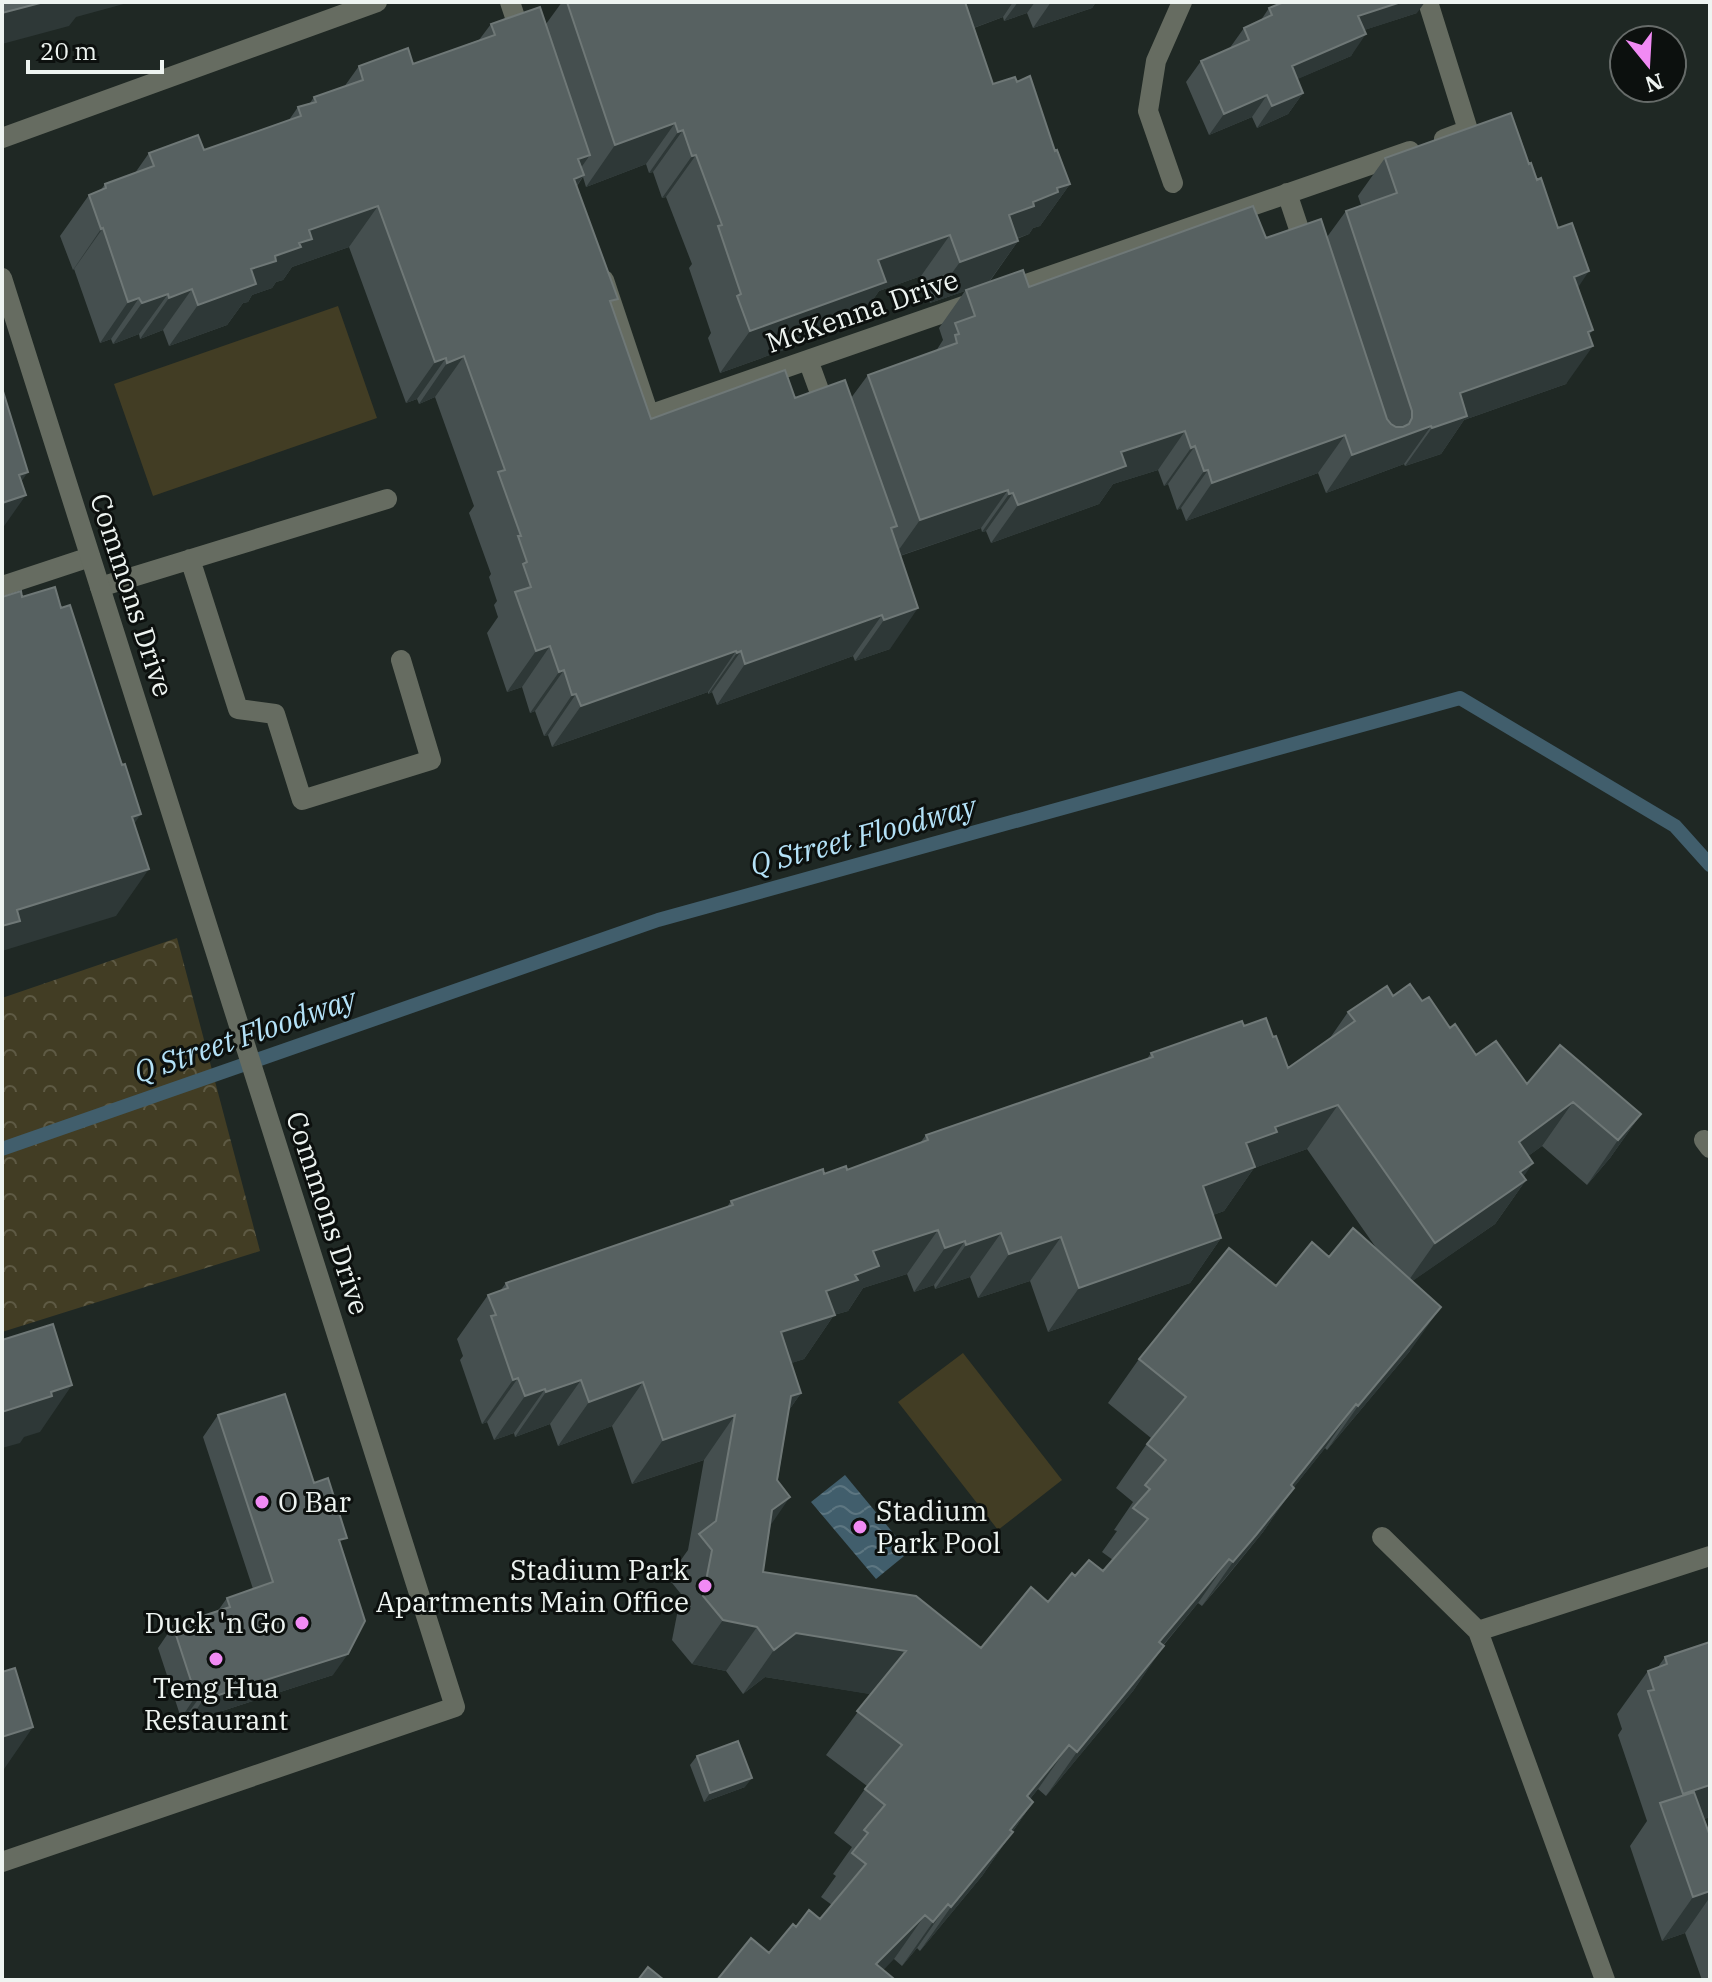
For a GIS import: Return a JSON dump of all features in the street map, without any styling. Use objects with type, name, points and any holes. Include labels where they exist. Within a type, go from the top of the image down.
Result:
[{"type":"street","points":[[2,138],[377,2]]},
{"type":"street","points":[[510,2],[530,61]]},
{"type":"street","points":[[1173,183],[1148,111],[1156,61],[1182,2]]},
{"type":"street","name":"McKenna Drive","points":[[599,268],[649,415],[1468,130],[1428,2]]},
{"type":"street","points":[[1287,193],[1311,265]]},
{"type":"street","name":"Commons Drive","points":[[2,278],[455,1707],[2,1862]]},
{"type":"street","points":[[808,360],[835,434]]},
{"type":"street","points":[[100,587],[387,499]]},
{"type":"street","points":[[2,586],[90,557]]},
{"type":"street","points":[[190,559],[238,709],[275,714],[302,800],[431,760],[401,660]]},
{"type":"street","points":[[1382,1537],[1478,1631],[1605,1980]]},
{"type":"street","points":[[1478,1631],[1710,1556]]},
{"type":"green space","points":[[338,306],[377,418],[153,496],[114,384]]},
{"type":"green space","points":[[177,938],[260,1251],[2,1332],[2,998]]},
{"type":"green space","points":[[963,1353],[1062,1480],[998,1530],[898,1402]]},
{"type":"water","name":"Stadium Park Pool","points":[[845,1475],[909,1552],[876,1579],[811,1502]]},
{"type":"building","points":[[2,2],[44,2],[2,13]]},
{"type":"building","points":[[567,2],[965,2],[993,84],[1015,77],[1017,82],[1030,76],[1055,151],[1070,184],[1033,202],[1034,206],[1009,215],[1018,241],[960,262],[950,235],[878,260],[886,282],[750,331],[718,226],[722,225],[696,155],[692,156],[683,130],[678,132],[675,123],[615,145]]},
{"type":"building","points":[[1284,2],[1401,2],[1358,16],[1366,34],[1292,66],[1303,93],[1272,106],[1267,95],[1224,114],[1201,61],[1249,40],[1244,28],[1272,15],[1269,8]]},
{"type":"building","points":[[540,7],[590,155],[578,159],[584,175],[574,179],[618,299],[610,301],[651,419],[785,370],[795,398],[845,380],[897,526],[891,528],[918,608],[884,620],[882,615],[745,664],[741,651],[736,651],[581,706],[576,694],[572,695],[564,670],[559,672],[550,646],[536,651],[515,592],[531,587],[523,564],[527,562],[498,472],[505,470],[464,356],[447,363],[446,358],[435,362],[378,206],[309,230],[312,239],[299,243],[301,247],[275,256],[276,261],[251,269],[256,284],[198,305],[192,289],[169,298],[168,294],[142,303],[139,298],[128,302],[89,195],[106,188],[105,184],[154,166],[149,153],[198,135],[204,150],[301,116],[298,107],[316,102],[314,97],[363,80],[359,66],[408,48],[413,64],[495,35],[491,24]]},
{"type":"building","points":[[1511,113],[1529,164],[1537,180],[1541,178],[1558,228],[1572,223],[1589,271],[1574,277],[1593,330],[1588,332],[1593,346],[1460,393],[1467,416],[1352,455],[1345,435],[1212,483],[1195,446],[1191,448],[1185,431],[1121,452],[1126,466],[1018,505],[1013,493],[1009,494],[1008,490],[920,520],[868,375],[957,343],[955,335],[959,334],[955,323],[975,316],[966,290],[1023,270],[1029,287],[1253,206],[1266,238],[1321,219],[1387,419],[1396,427],[1409,424],[1412,411],[1346,211],[1397,193],[1385,158]]},
{"type":"building","points":[[2,388],[28,472],[19,475],[26,495],[2,503]]},
{"type":"building","points":[[55,587],[61,608],[70,605],[122,765],[125,764],[141,814],[132,817],[149,869],[17,910],[20,921],[2,926],[2,597],[21,591],[22,597]]},
{"type":"building","points":[[1410,984],[1422,1001],[1429,997],[1450,1028],[1455,1024],[1476,1055],[1496,1041],[1527,1084],[1560,1045],[1641,1114],[1618,1140],[1573,1102],[1519,1142],[1533,1163],[1520,1172],[1526,1180],[1435,1243],[1338,1105],[1275,1127],[1277,1132],[1246,1143],[1255,1167],[1203,1186],[1221,1238],[1079,1288],[1061,1237],[1009,1254],[1001,1233],[966,1245],[965,1241],[945,1248],[938,1230],[873,1251],[879,1266],[855,1275],[858,1280],[826,1291],[835,1315],[781,1332],[801,1393],[791,1396],[777,1480],[790,1497],[772,1510],[763,1572],[916,1596],[981,1648],[1031,1587],[1048,1602],[1072,1573],[1075,1576],[1089,1560],[1103,1571],[1148,1519],[1133,1508],[1150,1489],[1145,1485],[1166,1460],[1147,1444],[1186,1397],[1139,1359],[1229,1248],[1276,1286],[1312,1242],[1329,1257],[1353,1228],[1441,1307],[1358,1406],[1356,1404],[1291,1485],[1294,1488],[1256,1535],[1233,1562],[1229,1559],[1159,1642],[1164,1646],[1077,1752],[1069,1745],[1027,1796],[1033,1802],[1010,1830],[1013,1832],[951,1907],[948,1904],[933,1922],[925,1915],[876,1964],[893,1978],[891,1980],[717,1980],[751,1938],[769,1953],[809,1910],[820,1919],[866,1864],[852,1853],[868,1833],[864,1830],[885,1805],[865,1789],[902,1745],[857,1711],[906,1651],[796,1633],[774,1650],[757,1627],[723,1620],[703,1596],[712,1550],[699,1534],[716,1521],[735,1415],[663,1440],[643,1382],[589,1402],[581,1380],[525,1396],[518,1378],[513,1380],[491,1316],[496,1315],[488,1295],[508,1288],[506,1283],[733,1205],[731,1201],[823,1169],[824,1174],[846,1166],[847,1170],[928,1140],[926,1135],[1153,1057],[1151,1053],[1242,1021],[1244,1026],[1266,1018],[1288,1068],[1355,1021],[1348,1012],[1387,986],[1393,996]]},
{"type":"building","points":[[53,1324],[72,1385],[51,1392],[52,1396],[2,1412],[2,1340]]},
{"type":"building","points":[[285,1394],[314,1483],[328,1478],[347,1538],[339,1540],[365,1621],[348,1654],[203,1700],[202,1694],[196,1696],[173,1626],[230,1607],[227,1598],[273,1582],[218,1415]]},
{"type":"building","points":[[1710,1642],[1710,1785],[1683,1794],[1648,1691],[1654,1690],[1648,1671],[1667,1664],[1665,1657]]},
{"type":"building","points":[[15,1668],[33,1727],[2,1737],[2,1672]]},
{"type":"building","points":[[738,1741],[752,1778],[710,1793],[697,1756]]},
{"type":"building","points":[[1694,1792],[1710,1836],[1710,1891],[1693,1897],[1660,1803]]},
{"type":"building","points":[[648,1967],[664,1980],[638,1980]]},
{"type":"waterway","name":"Q Street Floodway","points":[[2,1149],[658,920],[1460,698],[1675,826],[1710,865]]},
{"type":"place","name":"O Bar","points":[[262,1502]]},
{"type":"place","name":"Stadium Park Pool","points":[[860,1527]]},
{"type":"place","name":"Stadium Park Apartments Main Office","points":[[705,1586]]},
{"type":"place","name":"Duck 'n Go","points":[[302,1623]]},
{"type":"place","name":"Teng Hua Restaurant","points":[[216,1659]]}]
